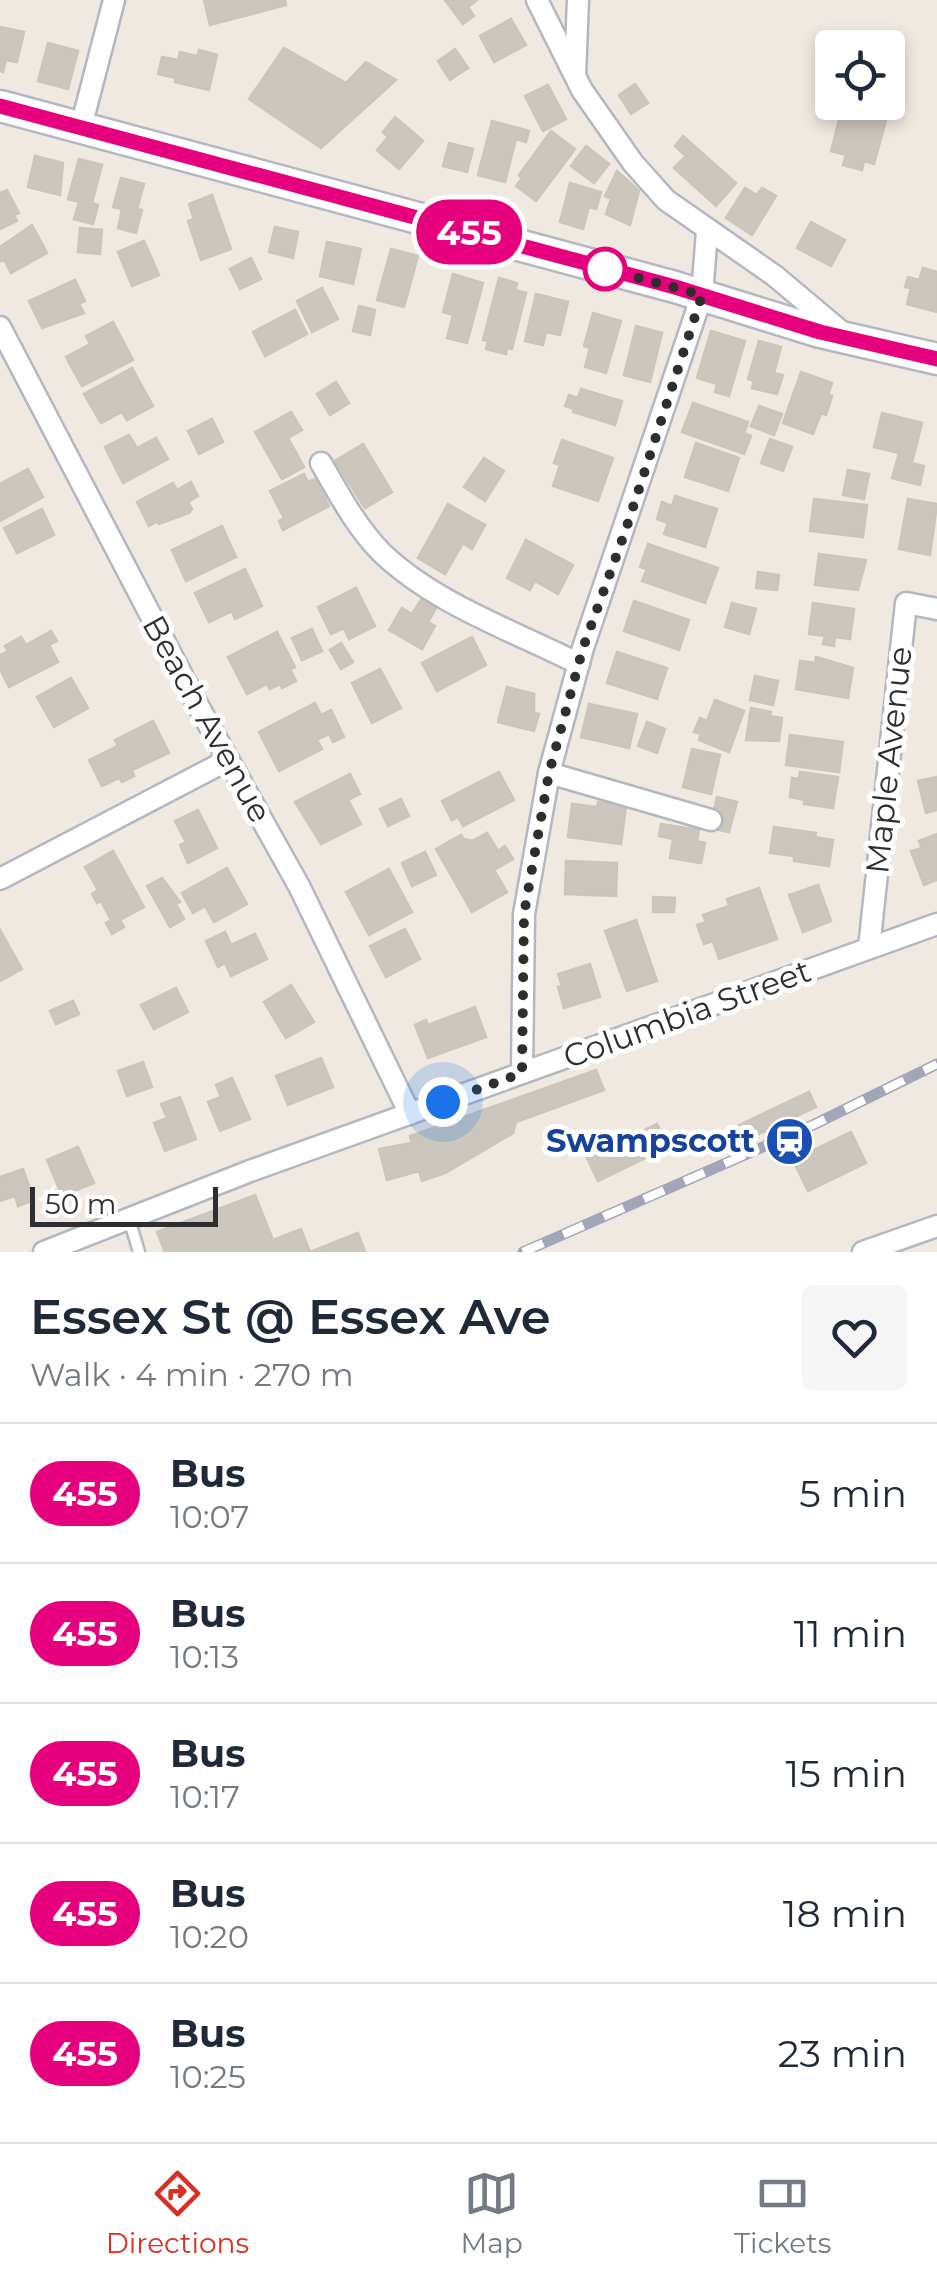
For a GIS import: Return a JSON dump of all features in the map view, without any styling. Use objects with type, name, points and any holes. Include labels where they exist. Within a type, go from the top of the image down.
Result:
[{"type":"main road","points":[[0,106],[702,295],[851,339],[937,359]]},
{"type":"street","points":[[80,127],[114,0]]},
{"type":"street","points":[[537,0],[575,77],[633,162],[666,200],[775,276],[851,339]]},
{"type":"street","points":[[575,77],[578,0]]},
{"type":"street","points":[[522,1073],[524,914],[549,773],[578,664],[702,295],[707,231]]},
{"type":"street","name":"Beach Avenue","points":[[0,327],[228,760],[300,886],[410,1114]]},
{"type":"street","points":[[321,463],[362,530],[408,575],[578,664]]},
{"type":"street","name":"Maple Avenue","points":[[869,948],[906,603],[937,609]]},
{"type":"street","points":[[0,880],[228,760]]},
{"type":"street","points":[[549,773],[711,820]]},
{"type":"street","name":"Columbia Street","points":[[44,1252],[410,1114],[937,924]]},
{"type":"street","points":[[863,1252],[937,1226]]},
{"type":"lane","points":[[130,1218],[140,1252]]},
{"type":"building","points":[[204,0],[285,0],[286,5],[210,25]]},
{"type":"building","points":[[445,0],[477,0],[468,7],[474,16],[463,24]]},
{"type":"building","points":[[511,19],[526,45],[494,62],[480,36]]},
{"type":"building","points":[[0,27],[24,32],[17,62],[6,60],[3,72],[0,71]]},
{"type":"building","points":[[48,43],[78,51],[68,89],[38,81]]},
{"type":"building","points":[[284,48],[346,83],[366,62],[396,80],[321,148],[249,99]]},
{"type":"building","points":[[455,49],[468,68],[450,80],[438,61]]},
{"type":"building","points":[[199,50],[217,55],[209,90],[158,74],[162,57],[178,60],[180,52],[197,56]]},
{"type":"building","points":[[635,84],[648,103],[631,114],[619,95]]},
{"type":"building","points":[[548,85],[566,119],[543,131],[525,96]]},
{"type":"building","points":[[395,117],[423,141],[399,169],[377,150],[388,137],[383,132]]},
{"type":"building","points":[[839,120],[886,120],[874,164],[864,161],[862,170],[843,165],[846,155],[831,151]]},
{"type":"building","points":[[492,121],[529,131],[526,142],[516,139],[505,182],[478,175]]},
{"type":"building","points":[[551,131],[575,149],[536,201],[516,186],[522,178],[519,175]]},
{"type":"building","points":[[683,136],[736,183],[716,206],[674,168],[686,156],[675,146]]},
{"type":"building","points":[[449,143],[473,149],[467,172],[443,166]]},
{"type":"building","points":[[586,146],[609,164],[594,183],[571,166]]},
{"type":"building","points":[[35,156],[63,163],[60,195],[28,187]]},
{"type":"building","points":[[79,159],[102,165],[92,203],[98,205],[93,224],[74,219],[79,202],[68,199]]},
{"type":"building","points":[[617,171],[639,191],[630,225],[606,214],[611,199],[605,196]]},
{"type":"building","points":[[121,178],[144,184],[136,233],[118,228],[122,209],[113,207]]},
{"type":"building","points":[[570,183],[601,192],[596,209],[589,207],[583,229],[560,222]]},
{"type":"building","points":[[745,188],[757,195],[762,188],[776,196],[752,235],[726,218]]},
{"type":"building","points":[[7,190],[19,213],[14,215],[17,221],[0,229],[0,193]]},
{"type":"building","points":[[212,195],[231,249],[201,260],[188,221],[194,219],[189,204]]},
{"type":"building","points":[[811,222],[845,240],[831,266],[797,248]]},
{"type":"building","points":[[32,225],[47,253],[11,273],[5,261],[0,261],[0,247]]},
{"type":"building","points":[[275,227],[298,232],[293,258],[269,252]]},
{"type":"building","points":[[80,228],[102,230],[100,254],[78,252]]},
{"type":"building","points":[[144,241],[159,275],[132,286],[118,252]]},
{"type":"building","points":[[327,242],[361,249],[353,284],[320,276]]},
{"type":"building","points":[[391,249],[418,256],[404,307],[377,300]]},
{"type":"building","points":[[251,258],[261,279],[240,289],[230,269]]},
{"type":"building","points":[[923,268],[937,272],[937,312],[907,304],[911,288],[905,287],[908,277],[919,280]]},
{"type":"building","points":[[453,274],[483,283],[467,343],[447,338],[453,315],[443,312]]},
{"type":"building","points":[[499,278],[517,283],[515,290],[526,293],[512,349],[507,348],[506,354],[486,349],[488,341],[483,340]]},
{"type":"building","points":[[75,280],[85,301],[79,304],[84,313],[42,328],[29,301]]},
{"type":"building","points":[[322,288],[338,319],[312,332],[297,301]]},
{"type":"building","points":[[536,294],[568,302],[560,335],[546,332],[543,345],[525,341]]},
{"type":"building","points":[[359,306],[375,310],[370,335],[353,331]]},
{"type":"building","points":[[295,310],[307,334],[265,356],[253,332]]},
{"type":"building","points":[[593,313],[621,321],[606,373],[585,367],[590,348],[584,346]]},
{"type":"building","points":[[113,322],[133,360],[82,386],[66,357],[90,344],[86,336]]},
{"type":"building","points":[[636,326],[662,333],[650,382],[624,375]]},
{"type":"building","points":[[711,331],[745,341],[729,396],[715,392],[717,384],[697,378]]},
{"type":"building","points":[[759,341],[781,347],[774,373],[783,375],[777,394],[752,388],[754,381],[748,379]]},
{"type":"building","points":[[132,368],[153,406],[127,420],[122,412],[101,423],[84,394]]},
{"type":"building","points":[[801,372],[832,383],[826,415],[821,413],[813,434],[783,423]]},
{"type":"building","points":[[336,382],[349,403],[330,415],[317,394]]},
{"type":"building","points":[[581,389],[622,401],[615,425],[565,406],[569,395],[578,398]]},
{"type":"building","points":[[693,403],[748,422],[744,433],[751,436],[744,454],[682,432]]},
{"type":"building","points":[[759,406],[782,414],[774,435],[751,426]]},
{"type":"building","points":[[291,412],[302,430],[288,438],[304,467],[282,479],[255,432]]},
{"type":"building","points":[[882,413],[922,423],[912,463],[924,466],[920,485],[892,478],[899,453],[874,447]]},
{"type":"building","points":[[212,419],[223,442],[199,454],[188,431]]},
{"type":"building","points":[[129,435],[137,448],[156,438],[168,459],[123,483],[105,447]]},
{"type":"building","points":[[770,439],[792,447],[783,471],[761,463]]},
{"type":"building","points":[[562,440],[613,458],[598,501],[553,486],[560,465],[554,463]]},
{"type":"building","points":[[696,443],[739,458],[728,491],[685,477]]},
{"type":"building","points":[[363,444],[392,492],[365,508],[335,461]]},
{"type":"building","points":[[484,458],[504,471],[485,501],[464,487]]},
{"type":"building","points":[[28,469],[43,497],[0,521],[0,484]]},
{"type":"building","points":[[848,470],[869,474],[864,499],[843,495]]},
{"type":"building","points":[[304,474],[308,482],[315,479],[329,506],[283,530],[279,521],[284,518],[270,491]]},
{"type":"building","points":[[191,482],[198,496],[188,502],[192,509],[189,513],[149,526],[137,502],[173,483],[177,490]]},
{"type":"building","points":[[675,496],[717,509],[705,547],[664,534],[668,523],[657,519],[662,502],[672,506]]},
{"type":"building","points":[[814,499],[867,505],[863,537],[810,531]]},
{"type":"building","points":[[908,499],[937,504],[930,555],[899,549]]},
{"type":"building","points":[[448,504],[485,525],[472,549],[463,543],[445,574],[418,558]]},
{"type":"building","points":[[42,509],[54,535],[17,553],[4,528]]},
{"type":"building","points":[[222,526],[236,557],[186,581],[172,550]]},
{"type":"building","points":[[526,540],[573,565],[558,594],[535,581],[530,590],[507,578]]},
{"type":"building","points":[[648,544],[718,568],[705,603],[642,581],[647,569],[640,567]]},
{"type":"building","points":[[819,554],[866,560],[858,590],[815,585]]},
{"type":"building","points":[[245,569],[262,606],[235,619],[232,611],[209,622],[195,593]]},
{"type":"building","points":[[758,572],[779,575],[777,590],[756,588]]},
{"type":"building","points":[[356,588],[375,626],[349,639],[344,628],[331,634],[318,607]]},
{"type":"building","points":[[421,600],[436,608],[428,622],[435,626],[422,649],[389,630],[402,608],[412,614]]},
{"type":"building","points":[[634,601],[689,620],[679,650],[624,631]]},
{"type":"building","points":[[732,603],[756,609],[749,634],[725,627]]},
{"type":"building","points":[[813,603],[854,609],[850,639],[835,637],[834,646],[823,644],[825,636],[809,634]]},
{"type":"building","points":[[312,629],[322,651],[302,660],[292,638]]},
{"type":"building","points":[[51,631],[57,641],[49,645],[58,662],[9,687],[0,669],[0,655],[8,651],[5,646],[21,637],[26,645]]},
{"type":"building","points":[[277,632],[295,667],[290,669],[296,681],[282,688],[280,684],[270,689],[267,684],[247,694],[228,657]]},
{"type":"building","points":[[472,637],[486,665],[437,691],[422,663]]},
{"type":"building","points":[[341,643],[353,662],[341,669],[330,650]]},
{"type":"building","points":[[617,652],[667,668],[657,699],[607,683]]},
{"type":"building","points":[[816,657],[853,668],[848,698],[796,689],[800,661],[815,663]]},
{"type":"building","points":[[380,669],[401,708],[372,723],[352,683]]},
{"type":"building","points":[[755,676],[778,681],[773,705],[750,700]]},
{"type":"building","points":[[71,678],[88,708],[54,727],[37,697]]},
{"type":"building","points":[[507,687],[534,694],[534,713],[539,714],[534,731],[498,722]]},
{"type":"building","points":[[715,700],[744,711],[729,752],[699,740],[701,734],[694,732],[700,718],[707,721]]},
{"type":"building","points":[[315,703],[321,715],[331,710],[344,737],[333,742],[329,734],[317,740],[322,749],[279,771],[259,732]]},
{"type":"building","points":[[589,704],[637,714],[629,748],[581,737]]},
{"type":"building","points":[[751,708],[782,718],[779,741],[746,740]]},
{"type":"building","points":[[153,721],[169,753],[132,770],[134,776],[122,782],[119,778],[102,786],[89,760],[118,746],[115,740]]},
{"type":"building","points":[[647,722],[665,729],[657,753],[638,746]]},
{"type":"building","points":[[790,735],[843,742],[839,772],[786,765]]},
{"type":"building","points":[[692,749],[720,755],[711,794],[683,787]]},
{"type":"building","points":[[499,772],[514,800],[463,826],[458,817],[452,820],[442,801]]},
{"type":"building","points":[[800,772],[838,777],[833,808],[804,804],[805,800],[790,797],[792,778],[799,779]]},
{"type":"building","points":[[350,774],[360,794],[348,800],[361,824],[321,844],[295,802]]},
{"type":"building","points":[[937,777],[937,810],[926,813],[918,781]]},
{"type":"building","points":[[717,797],[737,802],[729,832],[714,829]]},
{"type":"building","points":[[401,799],[409,816],[388,826],[380,809]]},
{"type":"building","points":[[598,802],[626,806],[621,844],[568,837],[572,804],[597,807]]},
{"type":"building","points":[[198,810],[217,848],[188,863],[180,845],[186,842],[175,821]]},
{"type":"building","points":[[661,824],[699,830],[697,841],[705,843],[701,863],[670,858],[673,839],[659,836]]},
{"type":"building","points":[[774,827],[816,833],[815,837],[833,840],[829,866],[770,853]]},
{"type":"building","points":[[487,833],[498,851],[505,846],[513,859],[494,870],[507,892],[472,912],[436,849],[461,835],[472,841]]},
{"type":"building","points":[[937,834],[937,880],[924,885],[911,851],[922,848],[919,841]]},
{"type":"building","points":[[113,851],[144,907],[120,920],[124,927],[112,934],[106,923],[111,920],[101,901],[97,903],[92,894],[98,890],[85,867]]},
{"type":"building","points":[[425,852],[436,875],[412,886],[402,863]]},
{"type":"building","points":[[566,861],[617,863],[616,896],[565,894]]},
{"type":"building","points":[[227,868],[247,904],[214,922],[205,906],[193,913],[182,893]]},
{"type":"building","points":[[389,869],[412,912],[369,935],[346,892]]},
{"type":"building","points":[[162,878],[180,902],[176,904],[184,919],[170,927],[147,886]]},
{"type":"building","points":[[818,885],[831,921],[803,932],[789,895]]},
{"type":"building","points":[[759,888],[777,939],[719,959],[713,941],[704,944],[697,925],[706,922],[703,915],[729,906],[727,899]]},
{"type":"building","points":[[653,897],[675,898],[674,912],[653,912]]},
{"type":"building","points":[[636,920],[657,981],[627,991],[605,931]]},
{"type":"building","points":[[405,929],[420,959],[386,977],[370,946]]},
{"type":"building","points":[[0,930],[22,969],[0,981]]},
{"type":"building","points":[[225,932],[231,945],[255,934],[267,959],[231,976],[225,963],[218,967],[206,941]]},
{"type":"building","points":[[590,964],[600,997],[564,1008],[558,974]]},
{"type":"building","points":[[291,985],[314,1022],[286,1038],[264,1002]]},
{"type":"building","points":[[176,988],[188,1012],[154,1029],[141,1005]]},
{"type":"building","points":[[73,1001],[79,1014],[56,1024],[50,1011]]},
{"type":"building","points":[[475,1007],[486,1037],[428,1058],[415,1025],[426,1020],[428,1025]]},
{"type":"building","points":[[321,1058],[333,1087],[288,1105],[276,1076]]},
{"type":"building","points":[[143,1062],[152,1087],[127,1096],[118,1071]]},
{"type":"building","points":[[596,1070],[604,1090],[516,1122],[513,1133],[445,1173],[422,1181],[419,1171],[387,1180],[379,1149],[412,1143],[410,1136]]},
{"type":"building","points":[[232,1078],[250,1119],[220,1131],[208,1102],[221,1097],[216,1085]]},
{"type":"building","points":[[809,1092],[816,1107],[742,1142],[735,1127]]},
{"type":"building","points":[[180,1097],[196,1139],[165,1151],[154,1123],[167,1118],[161,1104]]},
{"type":"building","points":[[657,1124],[668,1147],[598,1181],[587,1158]]},
{"type":"building","points":[[851,1132],[866,1163],[808,1191],[793,1160]]},
{"type":"building","points":[[78,1147],[94,1183],[62,1196],[47,1160]]},
{"type":"building","points":[[23,1169],[34,1200],[18,1206],[15,1196],[0,1201],[0,1177]]},
{"type":"building","points":[[255,1195],[273,1240],[301,1229],[310,1252],[165,1252],[157,1232]]},
{"type":"building","points":[[358,1233],[365,1252],[310,1252]]},
{"type":"railway","points":[[523,1252],[813,1125],[937,1064]]},
{"type":"bus line","name":"455","points":[[0,106],[675,287],[820,332],[937,359]]},
{"type":"place","name":"Swampscott","points":[[790,1141]]},
{"type":"route","points":[[443,1102],[522,1073],[524,914],[549,773],[583,648],[702,295],[598,267],[605,269]]}]
